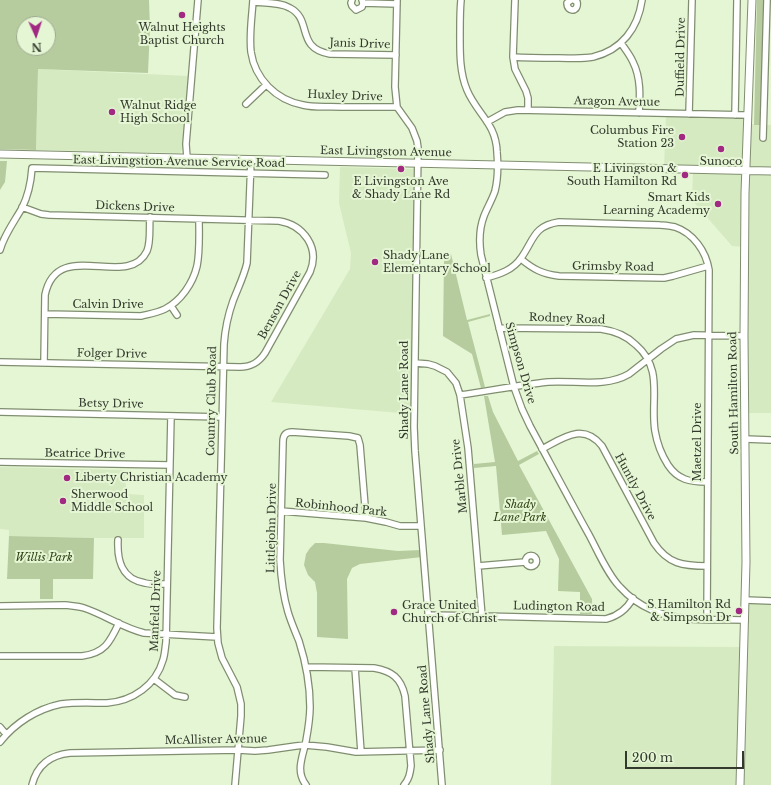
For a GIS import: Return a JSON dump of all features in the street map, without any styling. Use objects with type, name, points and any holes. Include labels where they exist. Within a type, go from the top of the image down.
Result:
[{"type":"main road","name":"South Hamilton Road","points":[[740,785],[745,620],[744,336],[746,170],[752,0]]},
{"type":"main road","name":"East Livingston Avenue","points":[[0,154],[771,171]]},
{"type":"street","points":[[187,158],[186,144],[198,0]]},
{"type":"street","points":[[352,0],[351,4],[354,9],[360,9],[362,2],[397,2]]},
{"type":"street","name":"Simpson Drive","points":[[461,0],[460,63],[462,77],[470,98],[491,127],[496,139],[497,165],[495,190],[481,226],[481,255],[514,387],[522,409],[612,578],[620,587],[642,605],[664,615],[692,619],[745,620]]},
{"type":"street","points":[[514,0],[513,57],[515,70],[528,98],[528,110]]},
{"type":"street","points":[[513,57],[585,58],[601,55],[621,43],[632,29],[636,23],[642,0]]},
{"type":"street","name":"Duffield Drive","points":[[689,114],[692,0]]},
{"type":"street","points":[[735,115],[738,0]]},
{"type":"street","points":[[763,138],[767,0]]},
{"type":"street","name":"Janis Drive","points":[[253,1],[280,4],[292,8],[302,20],[308,41],[313,47],[321,52],[330,54],[396,55]]},
{"type":"street","name":"Huxley Drive","points":[[253,1],[250,38],[251,52],[254,63],[262,80],[279,96],[302,105],[397,107]]},
{"type":"street","name":"Shady Lane Road","points":[[397,2],[395,87],[397,107],[412,128],[418,148],[414,427],[442,785]]},
{"type":"street","points":[[621,43],[633,61],[636,70],[640,89],[639,113]]},
{"type":"street","points":[[246,104],[266,85]]},
{"type":"street","name":"Aragon Avenue","points":[[487,122],[505,112],[528,110],[748,115]]},
{"type":"street","name":"Country Club Road","points":[[235,785],[241,716],[240,698],[222,658],[217,637],[223,366],[226,326],[234,300],[245,273],[247,263],[251,160]]},
{"type":"street","name":"East Livingstion Avenue Service Road","points":[[22,207],[29,189],[32,168],[325,175]]},
{"type":"street","points":[[0,250],[10,227],[22,207]]},
{"type":"street","name":"Dickens Drive","points":[[22,207],[41,214],[49,215],[249,220]]},
{"type":"street","points":[[44,363],[45,295],[48,283],[54,275],[68,267],[123,267],[131,265],[142,258],[149,245],[150,217]]},
{"type":"street","name":"Calvin Drive","points":[[45,314],[141,316],[153,314],[171,306],[187,289],[195,274],[198,259],[199,219]]},
{"type":"street","name":"Benson Drive","points":[[223,366],[245,367],[250,366],[260,360],[310,272],[313,261],[309,241],[296,226],[279,221],[249,220]]},
{"type":"street","points":[[486,278],[509,270],[521,259],[535,234],[540,229],[546,225],[559,222],[660,225],[676,228],[690,235],[701,249],[708,266]]},
{"type":"street","name":"Grimsby Road","points":[[521,259],[536,270],[545,274],[559,276],[664,278],[708,266]]},
{"type":"street","name":"Maetzel Drive","points":[[706,619],[708,266]]},
{"type":"street","points":[[171,306],[177,315]]},
{"type":"street","name":"Rodney Road","points":[[499,328],[612,331],[626,336],[645,354],[648,359]]},
{"type":"street","points":[[460,395],[550,382],[613,381],[629,374],[676,339],[694,335],[744,336]]},
{"type":"street","points":[[648,359],[651,364],[654,379],[655,429],[658,446],[674,472],[686,480],[694,482],[707,482]]},
{"type":"street","name":"Folger Drive","points":[[0,362],[223,366]]},
{"type":"street","name":"Marble Drive","points":[[415,363],[428,364],[447,372],[456,383],[460,395],[468,448],[482,616]]},
{"type":"street","name":"Betsy Drive","points":[[0,412],[222,417]]},
{"type":"street","name":"Manfeld Drive","points":[[0,742],[6,734],[20,722],[29,716],[52,706],[71,703],[108,703],[132,697],[144,689],[154,679],[164,660],[166,635],[171,416]]},
{"type":"street","name":"Littlejohn Drive","points":[[306,785],[300,770],[310,709],[309,683],[306,667],[288,611],[281,579],[280,560],[283,442],[286,433],[292,432],[358,438],[360,445],[366,518]]},
{"type":"street","name":"Huntly Drive","points":[[542,449],[576,433],[586,434],[597,440],[602,446],[654,544],[659,550],[677,563],[691,566],[707,566]]},
{"type":"street","points":[[745,439],[771,440]]},
{"type":"street","name":"Beatrice Drive","points":[[0,462],[170,465]]},
{"type":"street","name":"Robinhood Park","points":[[281,511],[366,518],[400,526],[421,526]]},
{"type":"street","points":[[118,540],[118,556],[121,566],[131,578],[145,583],[167,584]]},
{"type":"street","points":[[478,566],[526,562]]},
{"type":"street","name":"Ludington Road","points":[[429,615],[606,619],[615,616],[626,609],[632,598]]},
{"type":"street","points":[[745,600],[771,601]]},
{"type":"street","points":[[0,606],[76,606],[85,608],[144,633],[217,637]]},
{"type":"street","points":[[0,656],[89,655],[104,648],[109,643],[119,623]]},
{"type":"street","points":[[306,667],[374,668],[390,673],[399,681],[405,696],[411,766],[407,781],[404,785]]},
{"type":"street","points":[[354,668],[361,752]]},
{"type":"street","points":[[154,679],[175,695],[184,697]]},
{"type":"street","points":[[0,727],[6,734]]},
{"type":"street","name":"McAllister Avenue","points":[[32,785],[36,773],[51,758],[63,754],[85,752],[262,751],[305,745],[361,752],[440,750]]},
{"type":"shaded area","name":"Walnut Ridge High School","points":[[38,69],[190,76],[183,148],[180,153],[36,150]]},
{"type":"shaded area","points":[[666,114],[748,115],[747,124],[771,125],[771,413],[745,413],[744,247],[732,246],[692,200],[693,170],[664,169]]},
{"type":"shaded area","points":[[340,167],[414,169],[416,172],[412,414],[271,402],[350,269],[351,253],[339,203]]},
{"type":"shaded area","points":[[0,467],[124,470],[127,494],[144,495],[144,538],[9,536],[9,530],[0,529]]},
{"type":"shaded area","points":[[745,600],[771,601],[771,785],[551,785],[554,646],[744,647]]},
{"type":"green space","points":[[0,0],[149,0],[150,28],[148,73],[38,69],[36,150],[0,149]]},
{"type":"green space","points":[[757,0],[765,0],[762,125],[754,125]]},
{"type":"green space","points":[[0,161],[7,161],[5,182],[0,190]]},
{"type":"green space","points":[[451,254],[467,320],[490,314],[490,316],[468,322],[485,387],[481,388],[472,354],[443,336],[444,261],[447,255]]},
{"type":"green space","name":"Shady Lane Park","points":[[484,396],[488,396],[493,412],[518,461],[537,451],[539,454],[519,465],[592,599],[592,614],[580,614],[580,592],[558,591],[559,559],[546,531],[502,535],[496,466],[474,468],[474,464],[495,462]]},
{"type":"green space","name":"Willis Park","points":[[9,536],[94,538],[93,579],[53,579],[53,599],[40,599],[40,579],[7,579]]},
{"type":"green space","points":[[315,543],[398,551],[421,550],[422,557],[360,564],[352,568],[347,579],[348,639],[317,637],[317,593],[315,582],[308,575],[304,565],[306,554]]},
{"type":"place","name":"Walnut Heights Baptist Church","points":[[182,15]]},
{"type":"place","name":"Walnut Ridge High School","points":[[112,112]]},
{"type":"place","name":"Columbus Fire Station 23","points":[[682,137]]},
{"type":"place","name":"Sunoco","points":[[721,149]]},
{"type":"place","name":"E Livingston Ave & Shady Lane Rd","points":[[401,169]]},
{"type":"place","name":"E Livingston & South Hamilton Rd","points":[[685,175]]},
{"type":"place","name":"Smart Kids Learning Academy","points":[[718,204]]},
{"type":"place","name":"Shady Lane Elementary School","points":[[375,262]]},
{"type":"place","name":"Liberty Christian Academy","points":[[67,478]]},
{"type":"place","name":"Sherwood Middle School","points":[[63,501]]},
{"type":"place","name":"S Hamilton Rd & Simpson Dr","points":[[739,611]]},
{"type":"place","name":"Grace United Church of Christ","points":[[394,612]]}]
